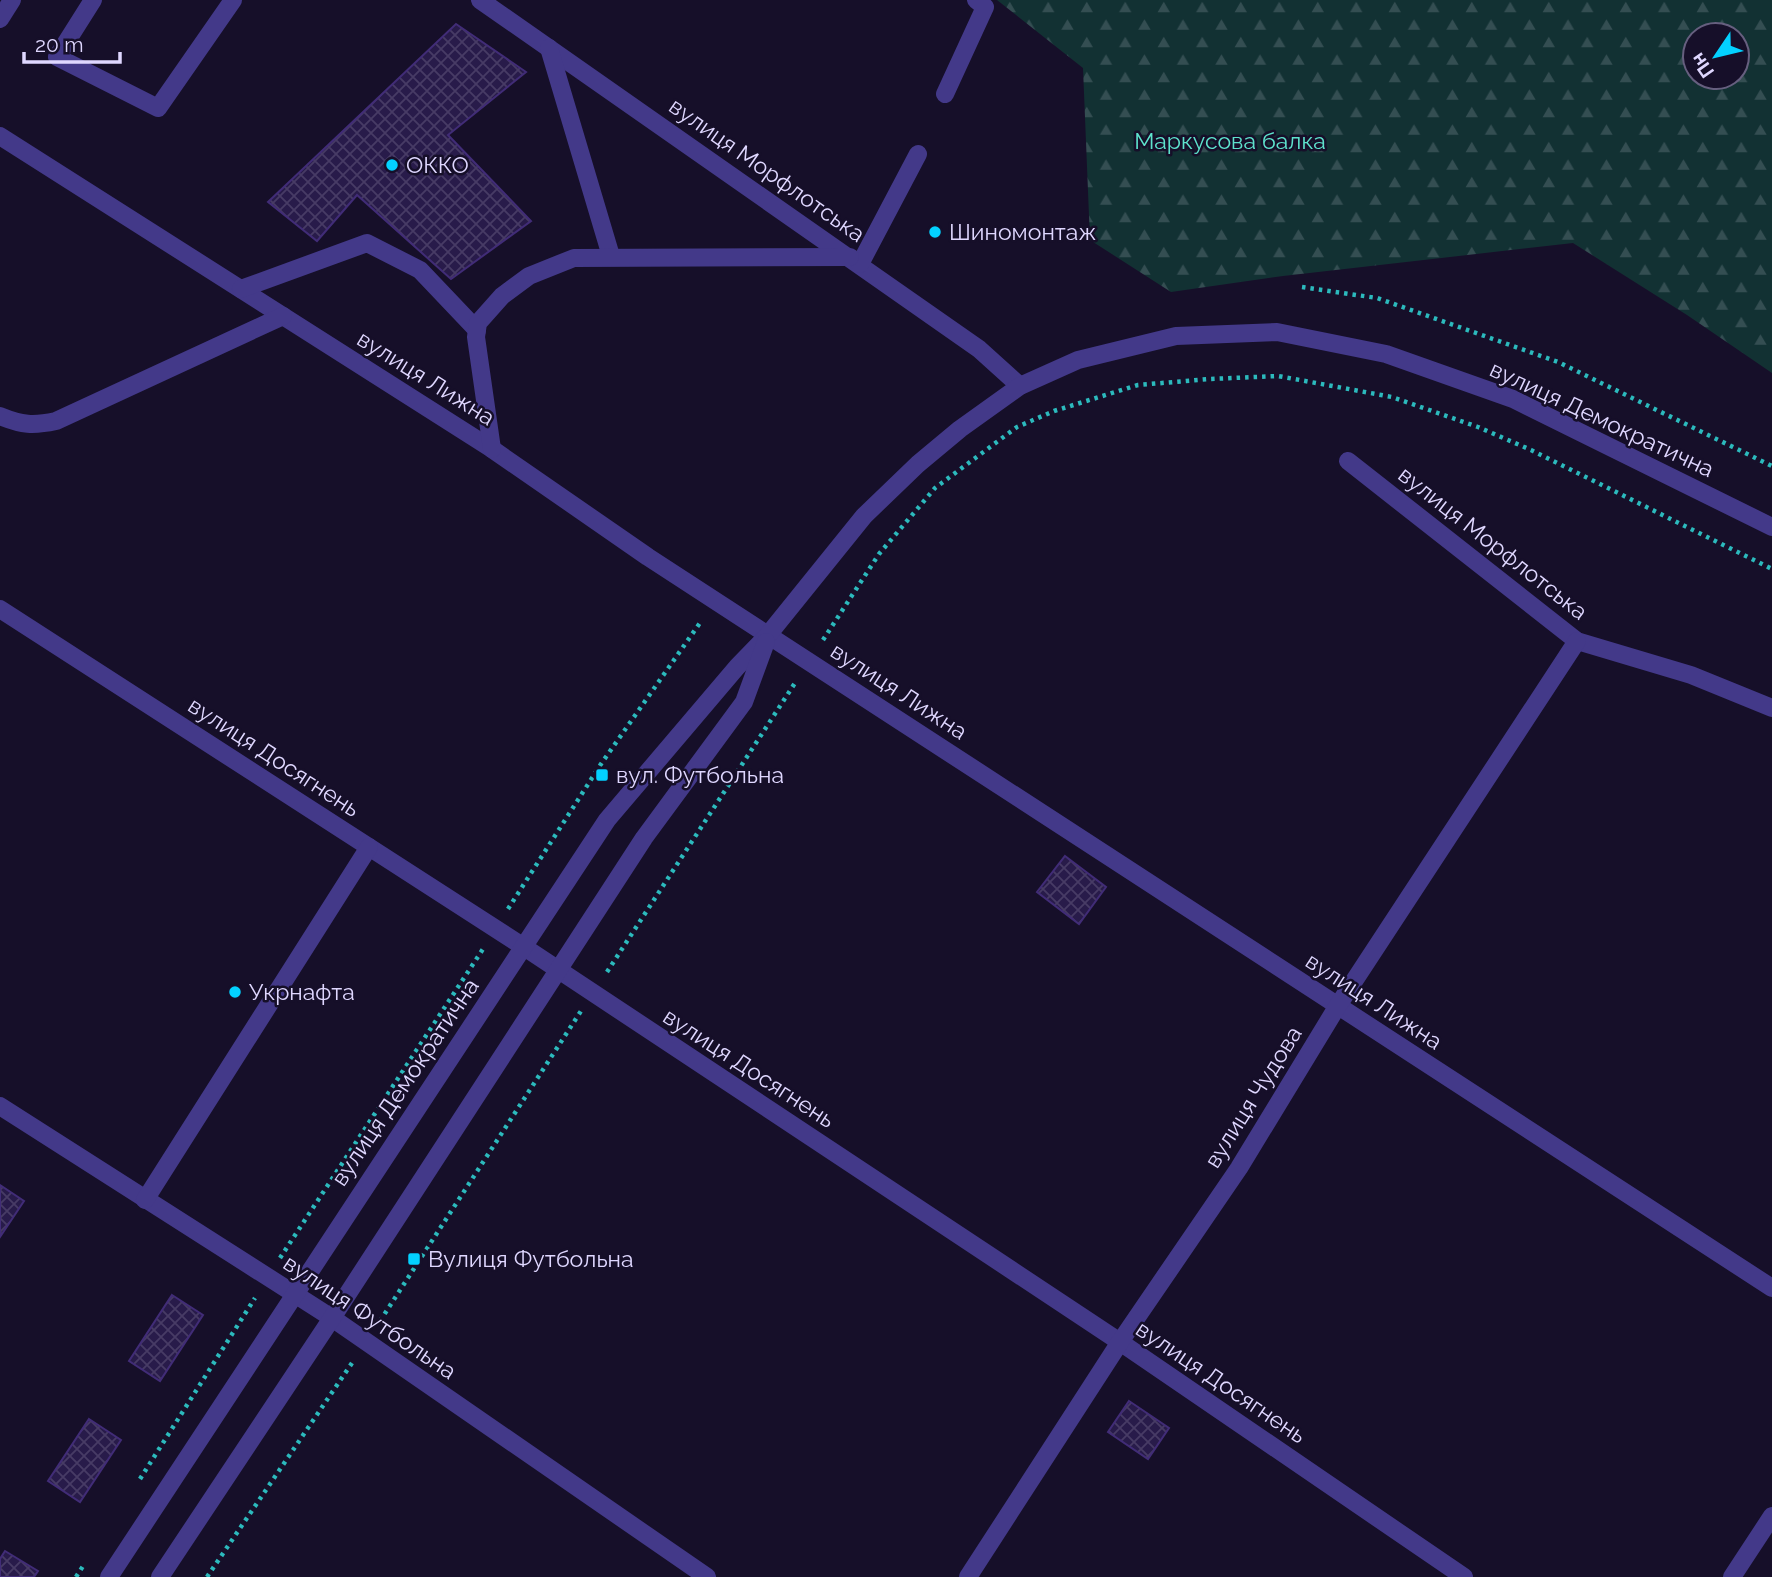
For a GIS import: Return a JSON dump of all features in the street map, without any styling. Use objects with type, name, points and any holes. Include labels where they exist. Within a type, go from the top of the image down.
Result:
[{"type":"street","points":[[0,19],[12,0]]},
{"type":"street","points":[[93,0],[57,57],[158,108],[233,0]]},
{"type":"street","name":"вулиця Морфлотська","points":[[480,0],[979,349],[1020,386]]},
{"type":"street","points":[[945,94],[985,7],[976,0]]},
{"type":"street","points":[[549,48],[611,256]]},
{"type":"street","name":"вулиця Лижна","points":[[0,136],[492,449],[648,557],[1772,1288]]},
{"type":"street","points":[[492,449],[476,337],[478,323],[502,296],[529,276],[574,258],[611,256],[855,261],[918,155]]},
{"type":"street","points":[[240,289],[367,243],[420,271],[477,330]]},
{"type":"street","points":[[0,416],[35,426],[56,421],[283,316]]},
{"type":"street","name":"вулиця Демократична","points":[[109,1577],[607,820],[737,667],[768,635],[864,516],[918,464],[960,429],[1020,386],[1078,360],[1176,336],[1277,332],[1386,354],[1513,399],[1772,527]]},
{"type":"street","name":"вулиця Морфлотська","points":[[1348,461],[1577,641],[1691,675],[1772,708]]},
{"type":"street","name":"вулиця Досягнень","points":[[0,609],[524,947],[1120,1342],[1464,1577]]},
{"type":"street","name":"вулиця Демократична","points":[[160,1577],[332,1318],[643,838],[744,702],[768,635]]},
{"type":"street","name":"вулиця Чудова","points":[[968,1577],[1120,1342],[1239,1168],[1337,1007],[1577,641]]},
{"type":"street","points":[[145,1200],[369,847]]},
{"type":"street","name":"вулиця Футбольна","points":[[0,1106],[267,1279],[332,1318],[707,1577]]},
{"type":"street","points":[[1732,1577],[1772,1516]]},
{"type":"path","points":[[1302,287],[1377,298],[1558,362],[1772,466]]},
{"type":"path","points":[[207,1577],[366,1342],[879,554],[935,488],[1017,427],[1054,411],[1138,385],[1278,376],[1392,397],[1478,427],[1531,450],[1611,487],[1772,569]]},
{"type":"path","points":[[133,1489],[601,764],[706,612]]},
{"type":"green space","name":"Маркусова балка","points":[[997,0],[1772,0],[1772,373],[1573,243],[1283,276],[1171,292],[1090,240],[1083,68]]},
{"type":"building","name":"ОККО","points":[[456,24],[526,72],[448,135],[531,221],[451,279],[357,195],[317,241],[268,202]]},
{"type":"building","points":[[1065,856],[1106,887],[1079,924],[1037,892]]},
{"type":"building","points":[[0,1185],[24,1201],[0,1237]]},
{"type":"building","points":[[172,1295],[203,1315],[160,1381],[129,1361]]},
{"type":"building","points":[[1129,1401],[1169,1428],[1148,1459],[1108,1432]]},
{"type":"building","points":[[89,1419],[121,1440],[80,1502],[48,1481]]},
{"type":"building","points":[[5,1551],[38,1571],[34,1577],[0,1577],[0,1559]]},
{"type":"place","name":"ОККО","points":[[392,165]]},
{"type":"place","name":"Шиномонтаж","points":[[935,232]]},
{"type":"place","name":"вул. Футбольна","points":[[602,775]]},
{"type":"place","name":"Укрнафта","points":[[235,992]]},
{"type":"place","name":"Вулиця Футбольна","points":[[414,1259]]}]
